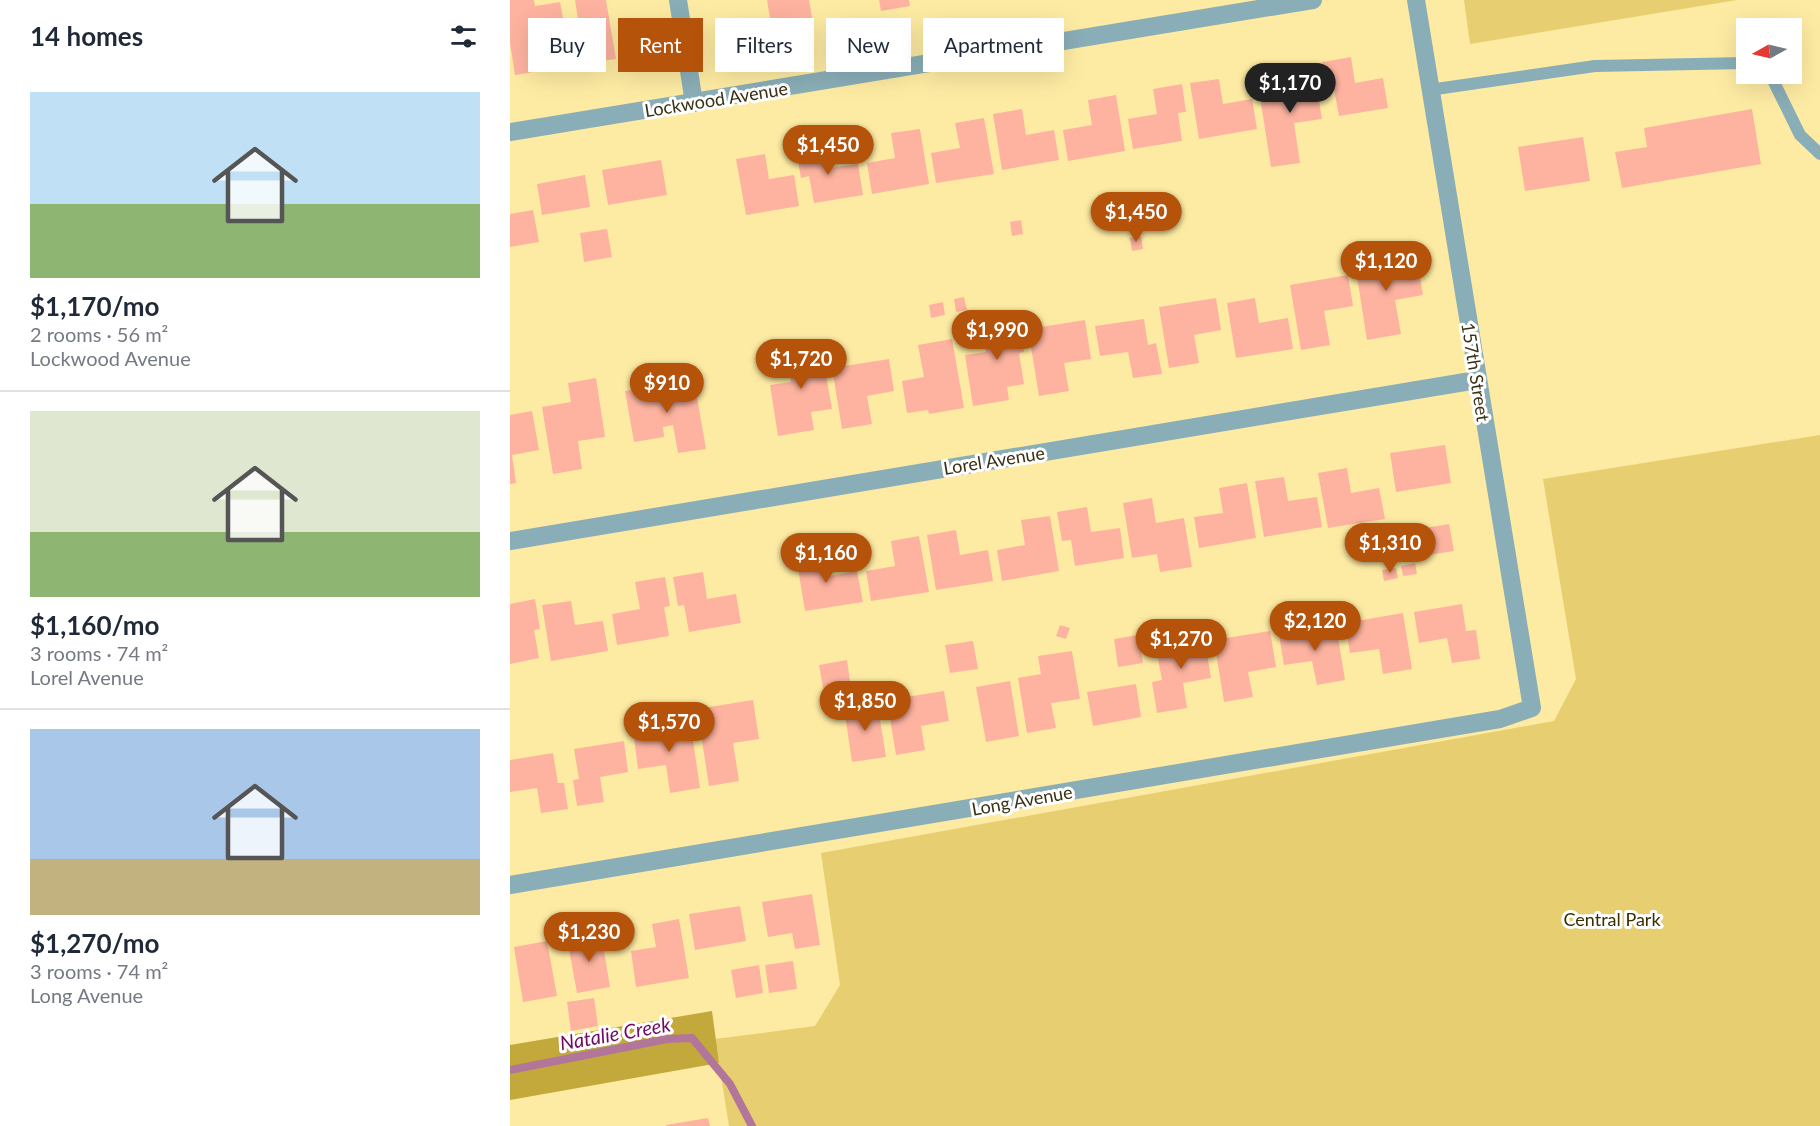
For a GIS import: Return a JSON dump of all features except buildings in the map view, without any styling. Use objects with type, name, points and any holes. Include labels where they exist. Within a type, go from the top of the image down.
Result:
[{"type":"street","points":[[678,0],[694,103]]},
{"type":"street","name":"Lockwood Avenue","points":[[510,132],[1313,0]]},
{"type":"street","name":"157th Street","points":[[1416,0],[1532,708]]},
{"type":"street","name":"Lorel Avenue","points":[[510,541],[1477,380]]},
{"type":"street","name":"Long Avenue","points":[[510,885],[1500,719],[1532,708]]},
{"type":"lane","points":[[1429,90],[1595,66],[1736,63]]},
{"type":"lane","points":[[1775,84],[1800,135],[1820,154]]},
{"type":"green space","points":[[1464,0],[1737,0],[1470,44]]},
{"type":"green space","name":"Central Park","points":[[1820,435],[1820,1126],[729,1126],[715,1039],[815,1026],[840,985],[821,853],[1554,721],[1576,679],[1543,479]]},
{"type":"shaded area","points":[[712,1011],[719,1063],[510,1100],[510,1045]]},
{"type":"waterway","name":"Natalie Creek","points":[[510,1070],[667,1039],[692,1038],[730,1084],[752,1126]]}]
